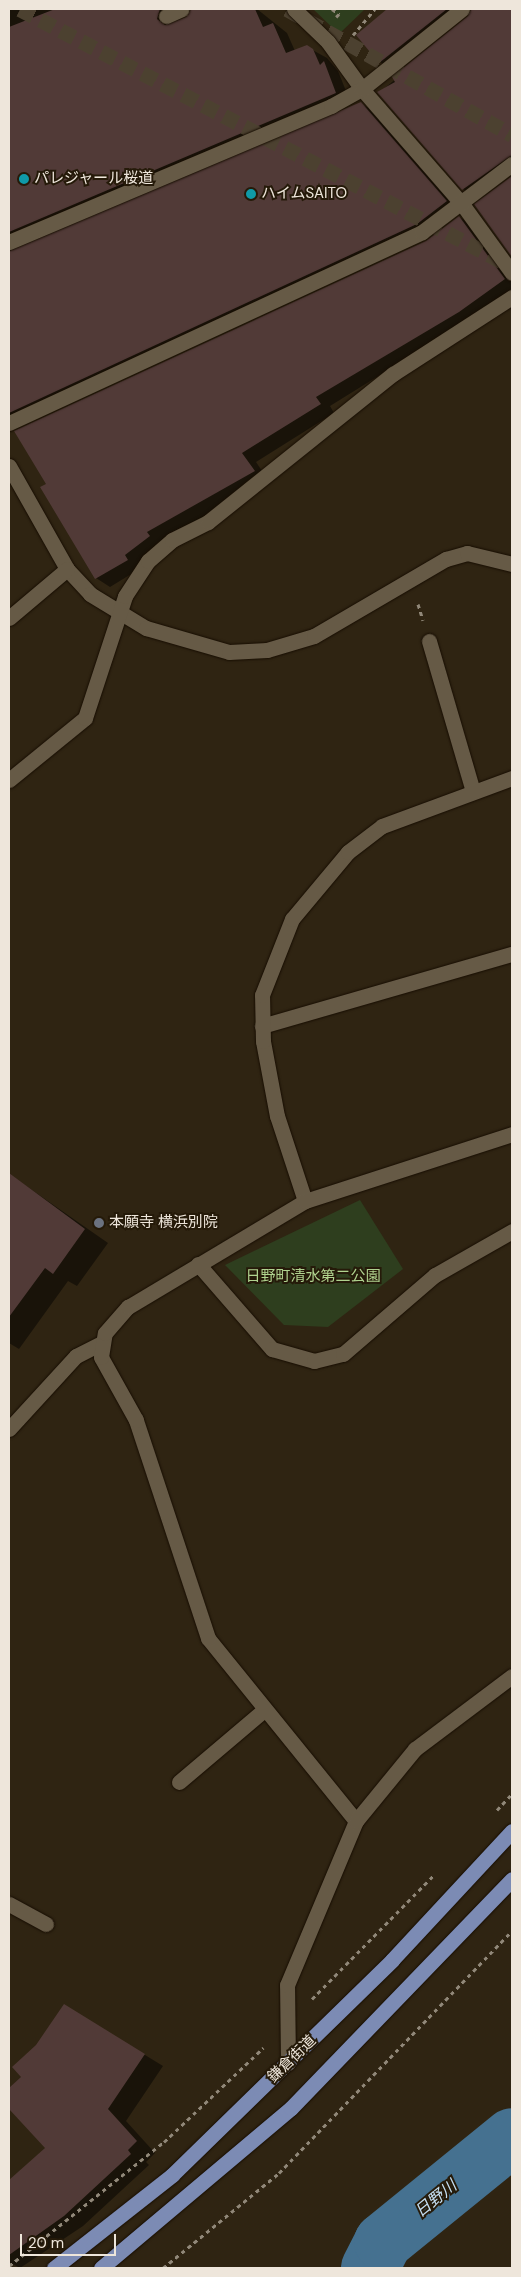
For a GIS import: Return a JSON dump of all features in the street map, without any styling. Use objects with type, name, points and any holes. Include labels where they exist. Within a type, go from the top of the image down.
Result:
[{"type":"main road","name":"鎌倉街道","points":[[54,2268],[172,2175],[288,2062],[512,1831]]},
{"type":"main road","points":[[100,2268],[291,2108],[512,1879]]},
{"type":"street","points":[[166,16],[182,9]]},
{"type":"street","points":[[294,9],[337,53],[362,89],[462,204],[512,273]]},
{"type":"street","points":[[9,242],[362,89],[462,9]]},
{"type":"street","points":[[9,422],[422,232],[462,204],[512,164]]},
{"type":"street","points":[[9,780],[85,718],[121,614],[125,596],[148,561],[172,540],[208,522],[393,374],[512,297]]},
{"type":"street","points":[[9,466],[67,569],[90,594],[121,614],[177,640],[229,652],[267,650],[314,636],[446,559],[467,553],[512,564]]},
{"type":"street","points":[[9,618],[67,569]]},
{"type":"street","points":[[429,641],[474,791]]},
{"type":"street","points":[[305,1201],[276,1116],[262,1026],[262,995],[270,967],[292,920],[314,888],[348,852],[382,826],[512,778]]},
{"type":"street","points":[[262,1026],[512,954]]},
{"type":"street","points":[[356,1821],[264,1710],[208,1638],[136,1420],[101,1357],[103,1342],[110,1322],[128,1307],[305,1201],[512,1134]]},
{"type":"street","points":[[198,1264],[272,1348],[314,1361],[343,1354],[435,1275],[512,1230]]},
{"type":"street","points":[[9,1429],[76,1356],[103,1342]]},
{"type":"street","points":[[288,2062],[287,1985],[341,1848],[356,1821],[415,1749],[512,1676]]},
{"type":"street","points":[[179,1782],[264,1710]]},
{"type":"street","points":[[9,1904],[46,1924]]},
{"type":"path","points":[[337,53],[375,9]]},
{"type":"path","points":[[411,580],[429,641]]},
{"type":"path","points":[[163,2268],[280,2173],[512,1931]]},
{"type":"green space","points":[[313,9],[365,9],[339,34]]},
{"type":"green space","name":"日野町清水第二公園","points":[[360,1200],[403,1269],[328,1327],[284,1325],[225,1265]]},
{"type":"building","points":[[55,9],[160,9],[157,19],[165,25],[186,17],[191,9],[255,9],[263,27],[273,23],[286,53],[307,45],[313,49],[320,65],[324,61],[336,93],[9,232],[9,27]]},
{"type":"building","points":[[387,9],[447,9],[379,63],[356,35]]},
{"type":"building","points":[[471,9],[512,9],[512,155],[462,190],[377,92],[395,82],[392,77],[468,16]]},
{"type":"building","points":[[361,102],[447,201],[417,224],[9,413],[9,251]]},
{"type":"building","points":[[512,176],[512,257],[474,204]]},
{"type":"building","points":[[459,216],[505,279],[459,312],[316,397],[321,404],[242,453],[255,471],[147,532],[150,536],[125,555],[128,560],[95,579],[40,487],[46,484],[14,431],[426,241]]},
{"type":"building","points":[[9,1173],[85,1229],[53,1274],[45,1268],[9,1317]]},
{"type":"building","points":[[64,2004],[145,2054],[108,2109],[137,2141],[128,2150],[131,2154],[64,2216],[9,2255],[9,2180],[45,2148],[9,2109],[9,2088],[21,2077],[12,2067],[36,2045]]},
{"type":"waterway","name":"日野川","points":[[370,2268],[383,2242],[512,2137]]},
{"type":"tunnel","points":[[20,9],[509,265]]},
{"type":"tunnel","points":[[287,9],[512,135]]},
{"type":"place","name":"パレジャール桜道","points":[[24,179]]},
{"type":"place","name":"ハイムSAITO","points":[[251,194]]},
{"type":"place","name":"本願寺 横浜別院","points":[[99,1223]]}]
